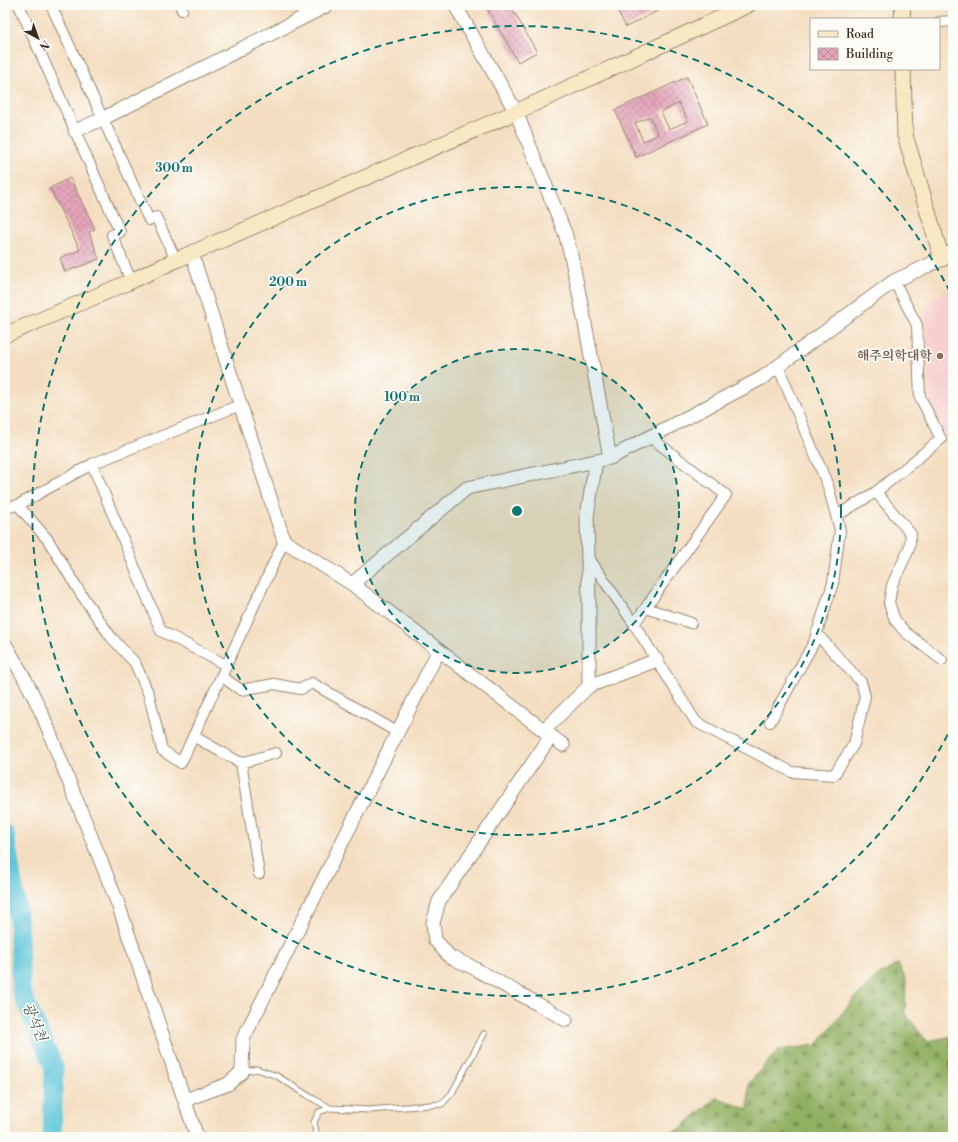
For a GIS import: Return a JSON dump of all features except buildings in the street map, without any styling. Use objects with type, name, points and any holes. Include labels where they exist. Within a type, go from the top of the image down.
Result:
[{"type":"main road","points":[[5,335],[516,112],[748,5]]},
{"type":"main road","points":[[902,18],[903,5]]},
{"type":"main road","points":[[903,70],[905,135],[947,255]]},
{"type":"street","points":[[19,5],[120,232],[112,235],[131,281]]},
{"type":"street","points":[[51,5],[149,220],[156,217],[176,260]]},
{"type":"street","points":[[75,131],[102,119],[328,5]]},
{"type":"street","points":[[455,5],[516,112],[565,233],[571,255],[610,458]]},
{"type":"street","points":[[940,22],[953,21]]},
{"type":"street","points":[[192,254],[284,540],[352,584],[564,745]]},
{"type":"street","points":[[352,584],[467,488],[610,458],[762,378],[894,281],[947,255]]},
{"type":"street","points":[[836,516],[876,492],[941,439],[920,397],[916,325],[894,281]]},
{"type":"street","points":[[770,722],[814,642],[833,583],[840,530],[828,486],[778,366]]},
{"type":"street","points":[[5,508],[18,504],[92,464],[240,405]]},
{"type":"street","points":[[634,624],[726,495],[650,437]]},
{"type":"street","points":[[589,686],[587,516],[596,461]]},
{"type":"street","points":[[92,464],[161,631],[226,665]]},
{"type":"street","points":[[876,492],[911,534],[910,548],[892,584],[889,603],[895,620],[905,632],[942,660]]},
{"type":"street","points":[[18,504],[48,540],[81,594],[111,637],[135,663],[149,695],[162,750],[181,763],[284,540]]},
{"type":"street","points":[[588,557],[634,624],[696,722],[792,772],[834,775],[854,744],[865,696],[861,682],[816,633]]},
{"type":"street","points":[[646,608],[691,623]]},
{"type":"street","points":[[5,644],[32,690],[118,904],[197,1137]]},
{"type":"street","points":[[185,1100],[228,1084],[242,1072],[243,1039],[439,650]]},
{"type":"street","points":[[566,1020],[470,966],[450,957],[435,940],[432,923],[439,901],[548,733],[589,686],[657,660]]},
{"type":"street","points":[[221,676],[241,690],[274,684],[301,689],[312,683],[397,732]]},
{"type":"street","points":[[193,736],[241,763],[276,753]]},
{"type":"street","points":[[241,763],[259,874]]},
{"type":"lane","points":[[317,1137],[314,1122],[319,1112],[330,1108],[369,1110],[442,1104],[452,1093],[484,1034]]},
{"type":"lane","points":[[242,1072],[257,1069],[277,1076],[330,1108]]},
{"type":"shaded area","name":"해주의학대학","points":[[953,286],[953,452],[929,398],[925,315],[927,306]]},
{"type":"green space","points":[[898,964],[906,980],[905,1013],[927,1041],[953,1036],[953,1137],[650,1137],[678,1130],[717,1097],[748,1110],[749,1083],[778,1050],[817,1045],[850,1003],[878,976]]},
{"type":"waterway","name":"광석천","points":[[5,834],[18,916],[21,991],[54,1067],[52,1137]]},
{"type":"place","name":"해주의학대학","points":[[940,356]]}]
